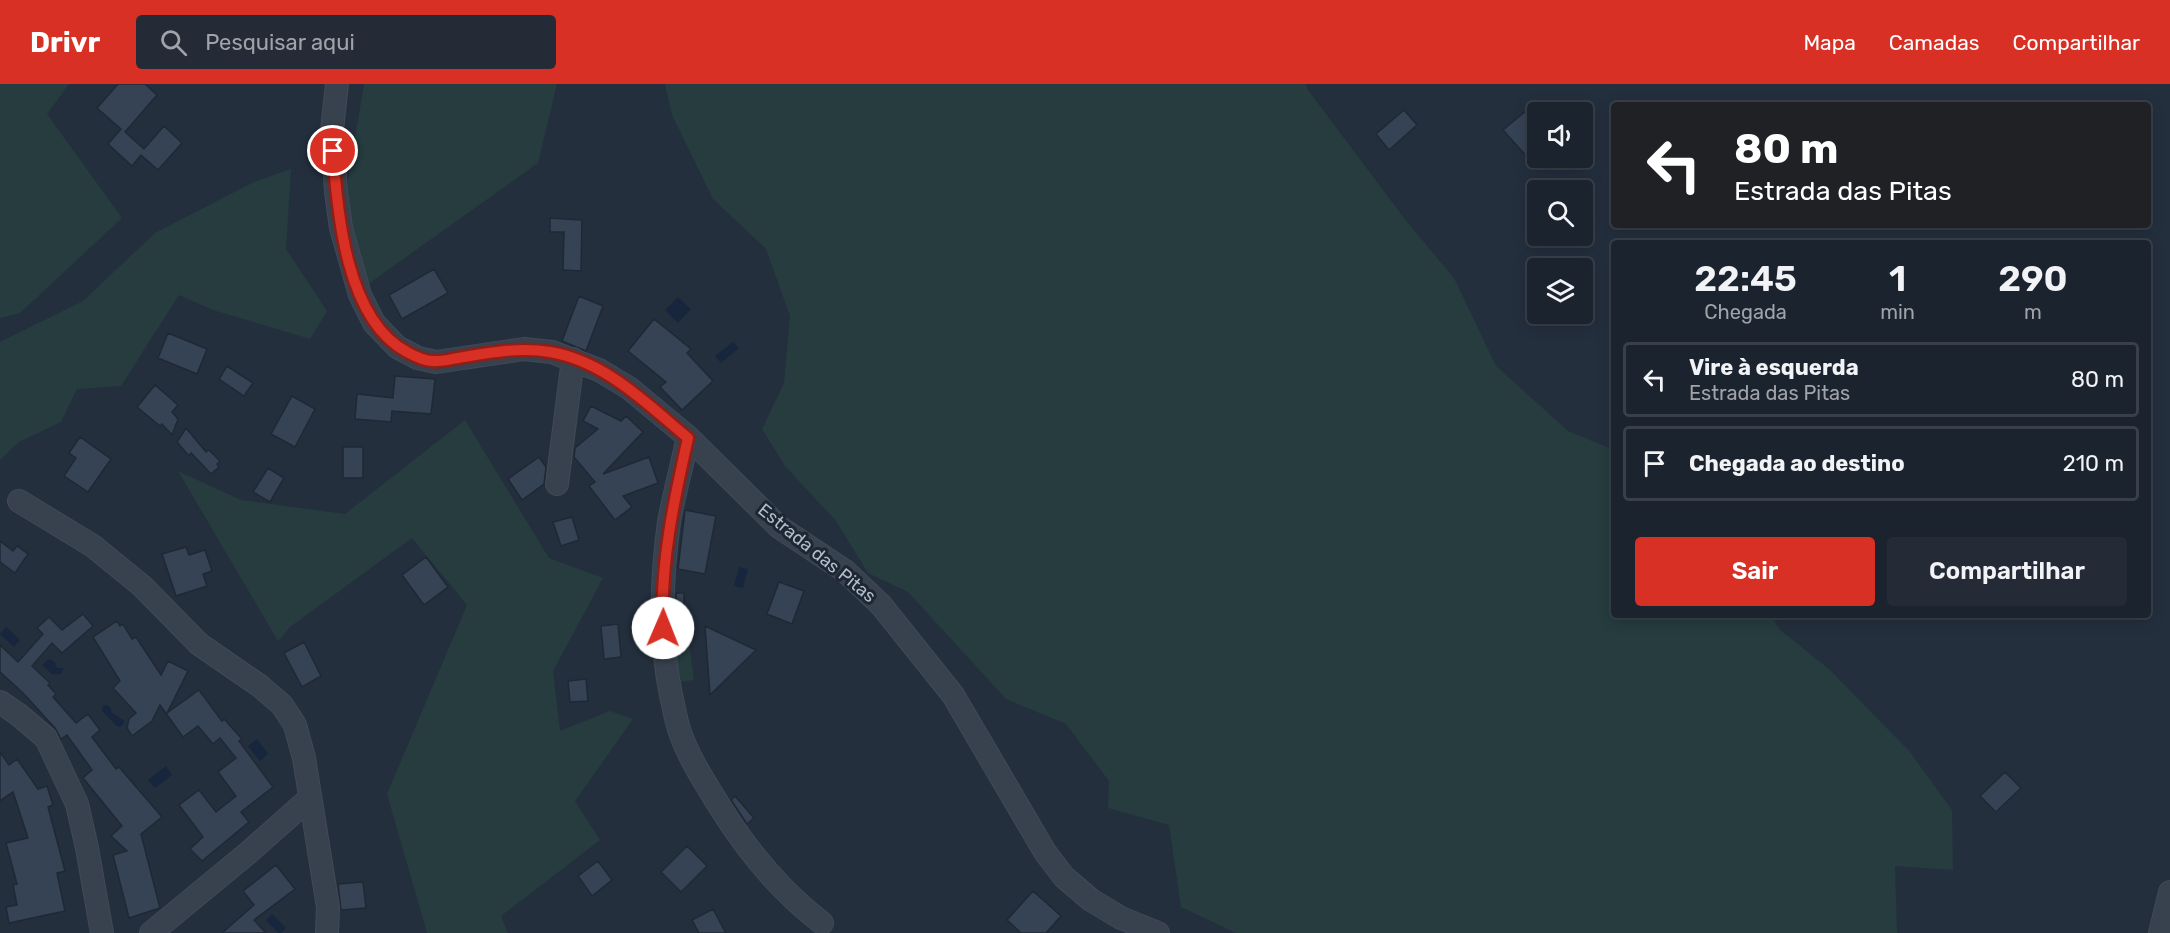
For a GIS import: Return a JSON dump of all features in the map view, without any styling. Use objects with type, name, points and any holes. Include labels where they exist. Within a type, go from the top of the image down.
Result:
[{"type":"street","name":"Estrada das Pitas","points":[[337,84],[332,130],[341,228],[360,295],[374,323],[396,347],[418,358],[436,362],[524,349],[552,352],[573,358],[599,370],[629,388],[688,438],[779,527],[845,571],[881,605],[953,695],[1045,852],[1064,877],[1091,900],[1121,918],[1158,933]]},
{"type":"street","points":[[557,484],[573,358]]},
{"type":"street","points":[[688,438],[669,522],[662,612],[664,661],[677,723],[693,759],[739,838],[768,873],[805,910],[822,923]]},
{"type":"street","points":[[19,501],[93,546],[142,586],[199,644],[260,686],[282,705],[295,725],[304,758],[328,907],[327,933]]},
{"type":"street","points":[[0,702],[46,738],[77,804],[102,933]]},
{"type":"street","points":[[151,933],[310,798]]},
{"type":"street","points":[[2160,933],[2170,892]]},
{"type":"green space","points":[[0,84],[69,84],[47,114],[122,218],[20,313],[0,318]]},
{"type":"green space","points":[[364,84],[557,84],[538,163],[364,287],[344,205]]},
{"type":"green space","points":[[665,84],[1306,84],[1308,90],[1407,222],[1454,278],[1496,366],[1568,431],[1611,449],[1611,618],[1773,618],[1779,629],[1830,670],[1910,752],[1952,810],[1953,870],[1895,866],[1897,933],[1236,933],[1181,907],[1169,825],[1108,808],[1109,781],[1066,724],[1006,699],[908,592],[868,573],[836,521],[785,466],[762,429],[784,383],[790,316],[766,249],[713,199],[672,115]]},
{"type":"green space","points":[[291,169],[286,249],[327,311],[310,339],[213,310],[179,295],[121,386],[77,389],[61,422],[19,442],[0,460],[0,342],[83,301],[155,233],[254,182]]},
{"type":"green space","points":[[465,420],[549,558],[603,578],[553,671],[560,731],[610,711],[633,719],[575,801],[600,840],[501,916],[508,933],[427,933],[387,794],[467,605],[412,538],[290,627],[278,641],[178,471],[241,500],[345,514]]},
{"type":"green space","points":[[687,627],[694,680],[673,683],[665,630]]},
{"type":"water","points":[[678,297],[691,309],[678,323],[665,310]]},
{"type":"water","points":[[733,342],[739,348],[721,363],[715,356]]},
{"type":"water","points":[[739,567],[748,569],[743,588],[734,586]]},
{"type":"water","points":[[6,627],[20,640],[14,647],[0,634]]},
{"type":"water","points":[[49,659],[55,662],[57,668],[64,668],[61,674],[52,674],[42,665]]},
{"type":"water","points":[[103,706],[110,707],[112,713],[125,721],[121,727],[117,726],[102,711]]},
{"type":"water","points":[[257,739],[268,754],[260,761],[248,746]]},
{"type":"water","points":[[166,766],[172,775],[155,788],[148,780]]},
{"type":"water","points":[[272,914],[286,928],[281,933],[278,933],[266,920]]},
{"type":"building","points":[[118,84],[145,84],[157,95],[125,132],[144,149],[164,126],[182,143],[158,170],[141,155],[132,166],[108,144],[121,129],[97,108]]},
{"type":"building","points":[[1404,110],[1417,125],[1389,150],[1376,134]]},
{"type":"building","points":[[1527,110],[1527,157],[1503,130]]},
{"type":"building","points":[[550,218],[582,220],[581,271],[563,270],[564,232],[550,232]]},
{"type":"building","points":[[434,269],[448,293],[402,319],[389,295]]},
{"type":"building","points":[[579,296],[603,306],[586,351],[562,341]]},
{"type":"building","points":[[654,319],[691,349],[687,353],[713,381],[682,410],[660,387],[666,382],[628,351]]},
{"type":"building","points":[[168,333],[207,349],[197,374],[158,358]]},
{"type":"building","points":[[227,366],[253,383],[244,396],[219,379]]},
{"type":"building","points":[[395,376],[435,379],[431,414],[392,411],[391,422],[355,419],[357,394],[393,398]]},
{"type":"building","points":[[155,385],[178,405],[172,412],[178,419],[172,435],[162,424],[160,426],[137,407]]},
{"type":"building","points":[[292,396],[315,409],[295,447],[271,434]]},
{"type":"building","points":[[591,406],[621,421],[626,416],[643,432],[603,474],[649,457],[658,483],[623,496],[632,507],[615,520],[589,486],[595,482],[574,457],[575,448],[598,429],[583,421]]},
{"type":"building","points":[[186,428],[206,452],[209,450],[220,461],[217,464],[219,467],[211,474],[191,453],[189,456],[177,442]]},
{"type":"building","points":[[80,437],[111,459],[88,492],[64,476],[76,458],[69,453]]},
{"type":"building","points":[[343,447],[363,447],[363,478],[343,478]]},
{"type":"building","points":[[539,457],[546,467],[544,484],[522,500],[508,479]]},
{"type":"building","points":[[268,468],[284,478],[270,502],[253,492]]},
{"type":"building","points":[[685,510],[716,516],[705,574],[678,569]]},
{"type":"building","points":[[572,517],[579,540],[561,546],[553,522]]},
{"type":"building","points":[[0,541],[13,551],[17,546],[28,554],[15,573],[0,562]]},
{"type":"building","points":[[186,547],[189,555],[205,550],[212,571],[203,574],[207,586],[176,596],[162,554]]},
{"type":"building","points":[[426,557],[448,587],[424,605],[402,575]]},
{"type":"building","points":[[779,582],[804,591],[792,624],[767,614]]},
{"type":"building","points":[[676,593],[684,593],[684,617],[676,617]]},
{"type":"building","points":[[83,614],[93,626],[62,653],[52,643],[32,666],[50,683],[48,685],[56,694],[53,697],[76,723],[88,714],[100,730],[92,737],[116,769],[119,767],[162,817],[141,834],[160,908],[129,918],[113,855],[127,851],[111,836],[122,826],[83,778],[92,770],[67,735],[61,739],[55,728],[0,672],[0,645],[18,662],[43,634],[37,628],[49,617],[62,630]]},
{"type":"building","points":[[117,621],[120,626],[123,624],[132,639],[136,637],[161,675],[168,661],[188,671],[167,713],[199,690],[222,721],[224,719],[242,739],[239,741],[273,787],[241,812],[249,822],[202,861],[190,849],[203,837],[179,805],[199,790],[216,812],[236,796],[218,772],[236,758],[220,738],[213,744],[198,726],[183,737],[160,705],[152,721],[132,736],[127,728],[129,719],[136,713],[113,688],[120,681],[93,637]]},
{"type":"building","points":[[618,624],[621,657],[604,659],[601,626]]},
{"type":"building","points":[[705,626],[756,650],[710,695]]},
{"type":"building","points":[[304,642],[321,676],[302,687],[284,653]]},
{"type":"building","points":[[586,679],[588,701],[570,702],[568,681]]},
{"type":"building","points":[[0,752],[9,765],[17,759],[38,789],[47,786],[53,805],[48,807],[65,871],[57,873],[65,911],[9,923],[6,907],[17,905],[13,885],[17,884],[6,843],[28,838],[13,792],[0,801]]},
{"type":"building","points":[[2005,772],[2021,788],[1996,812],[1980,796]]},
{"type":"building","points":[[735,796],[754,818],[747,824],[731,800]]},
{"type":"building","points":[[687,846],[707,866],[681,892],[661,872]]},
{"type":"building","points":[[598,861],[612,880],[592,896],[578,876]]},
{"type":"building","points":[[276,865],[295,889],[254,920],[266,933],[222,933],[254,905],[243,891]]},
{"type":"building","points":[[363,882],[366,908],[341,910],[338,884]]},
{"type":"building","points":[[1033,891],[1061,916],[1046,933],[1021,933],[1007,920]]},
{"type":"building","points":[[713,909],[726,933],[699,933],[692,920]]},
{"type":"route","points":[[333,151],[341,228],[351,269],[360,295],[374,323],[396,347],[418,358],[436,362],[524,349],[552,352],[573,358],[629,388],[688,438],[669,522],[662,612],[663,628]]}]
